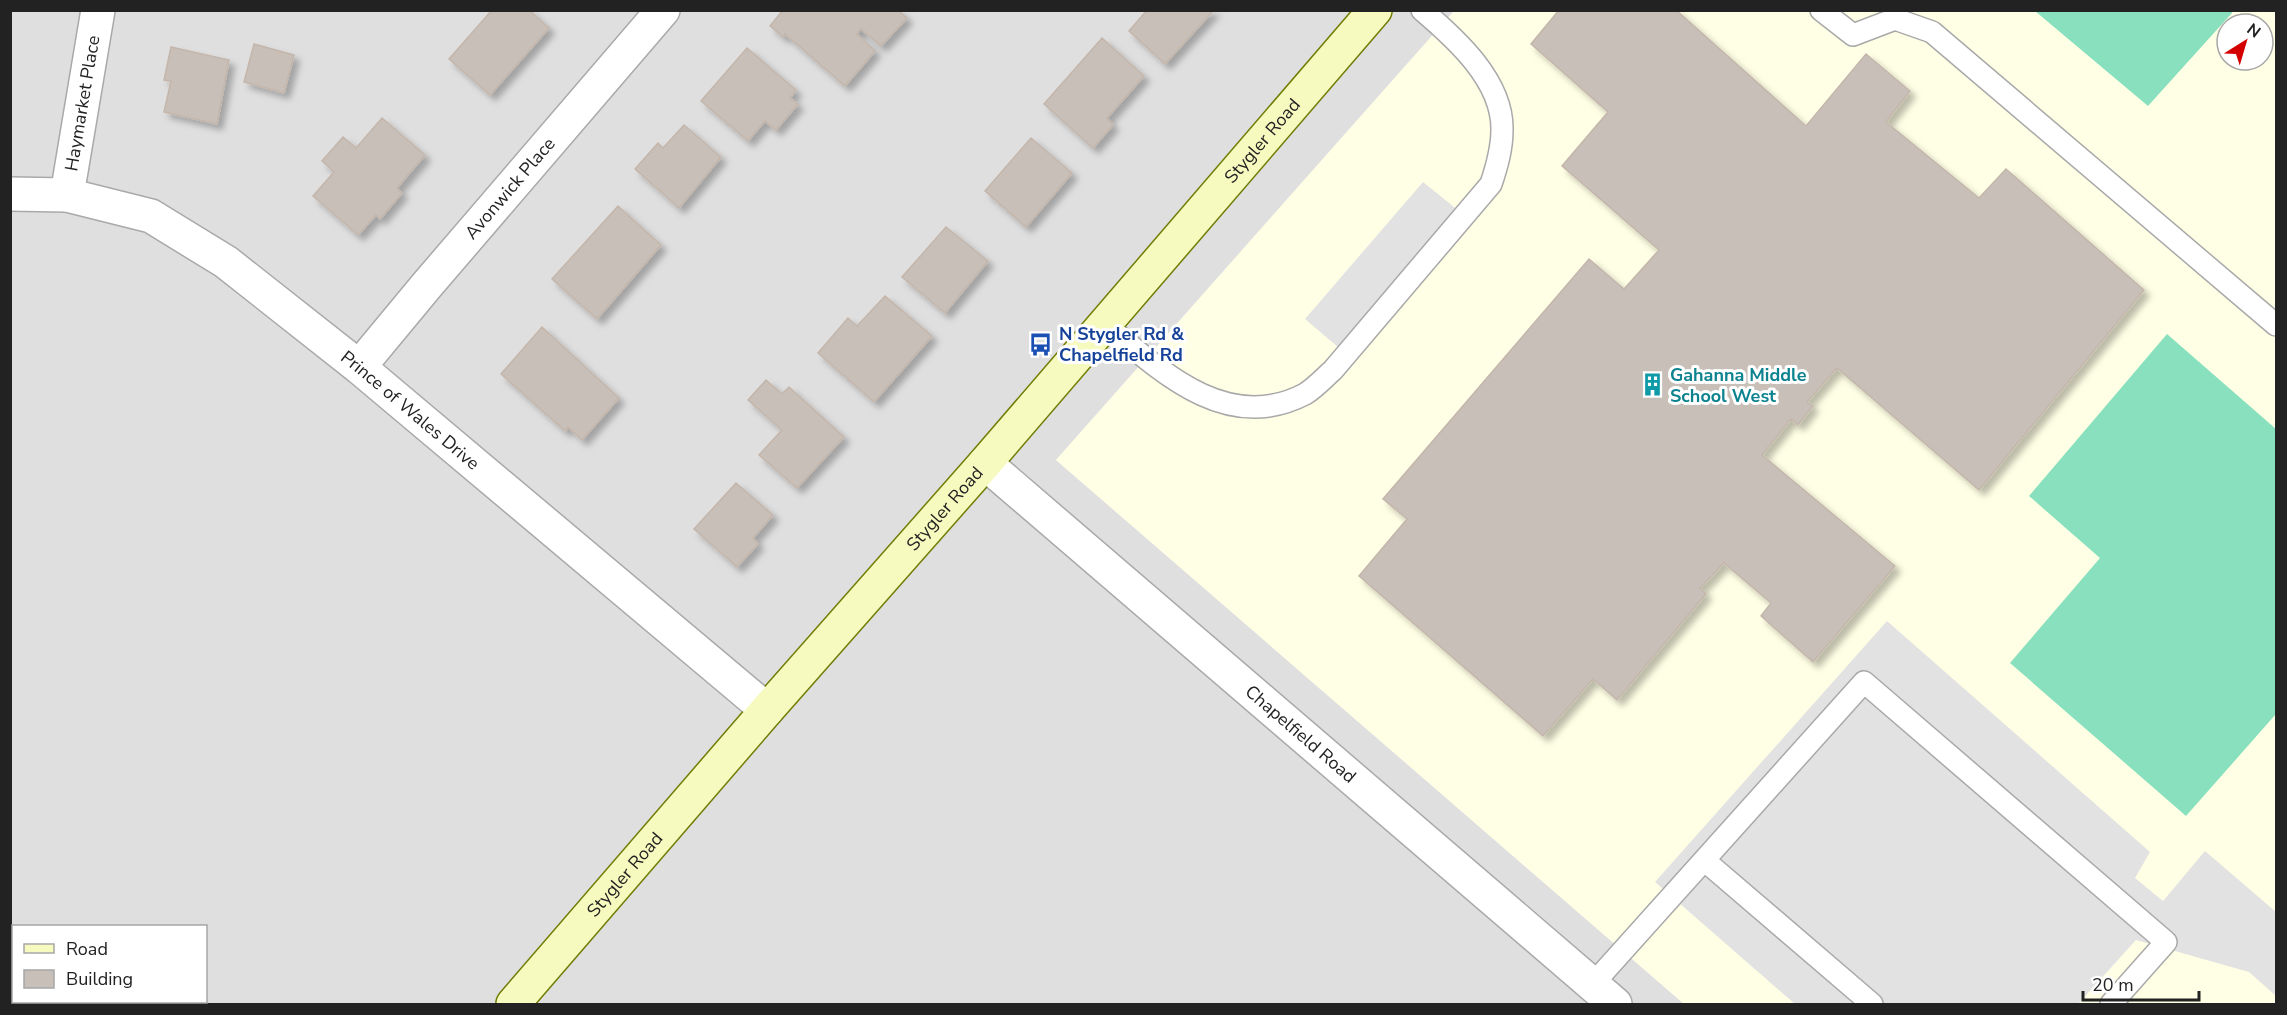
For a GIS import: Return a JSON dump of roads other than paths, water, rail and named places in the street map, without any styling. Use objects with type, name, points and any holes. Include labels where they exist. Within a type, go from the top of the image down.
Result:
[{"type":"main road","name":"Stygler Road","points":[[513,1005],[767,710],[985,463],[1375,10]]},
{"type":"street","name":"Haymarket Place","points":[[66,195],[98,10]]},
{"type":"street","name":"Avonwick Place","points":[[359,367],[663,10]]},
{"type":"street","name":"Prince of Wales Drive","points":[[10,194],[66,195],[151,216],[226,262],[359,367],[767,710]]},
{"type":"street","name":"Chapelfield Road","points":[[985,463],[1604,995]]},
{"type":"lane","points":[[1104,323],[1161,372],[1215,400],[1247,408],[1279,405],[1307,393],[1333,370],[1491,184],[1499,159],[1502,128],[1496,100],[1485,78],[1453,37],[1422,10]]},
{"type":"lane","points":[[1821,10],[1853,35],[1895,19],[1932,32],[2277,325]]},
{"type":"lane","points":[[1604,995],[1704,860],[1864,682],[2166,942],[2111,1005]]},
{"type":"lane","points":[[1704,860],[1872,1005]]},
{"type":"place","name":"N Stygler Rd & Chapelfield Rd","points":[[1041,344]]},
{"type":"place","name":"Gahanna Middle School West","points":[[1652,385]]}]
